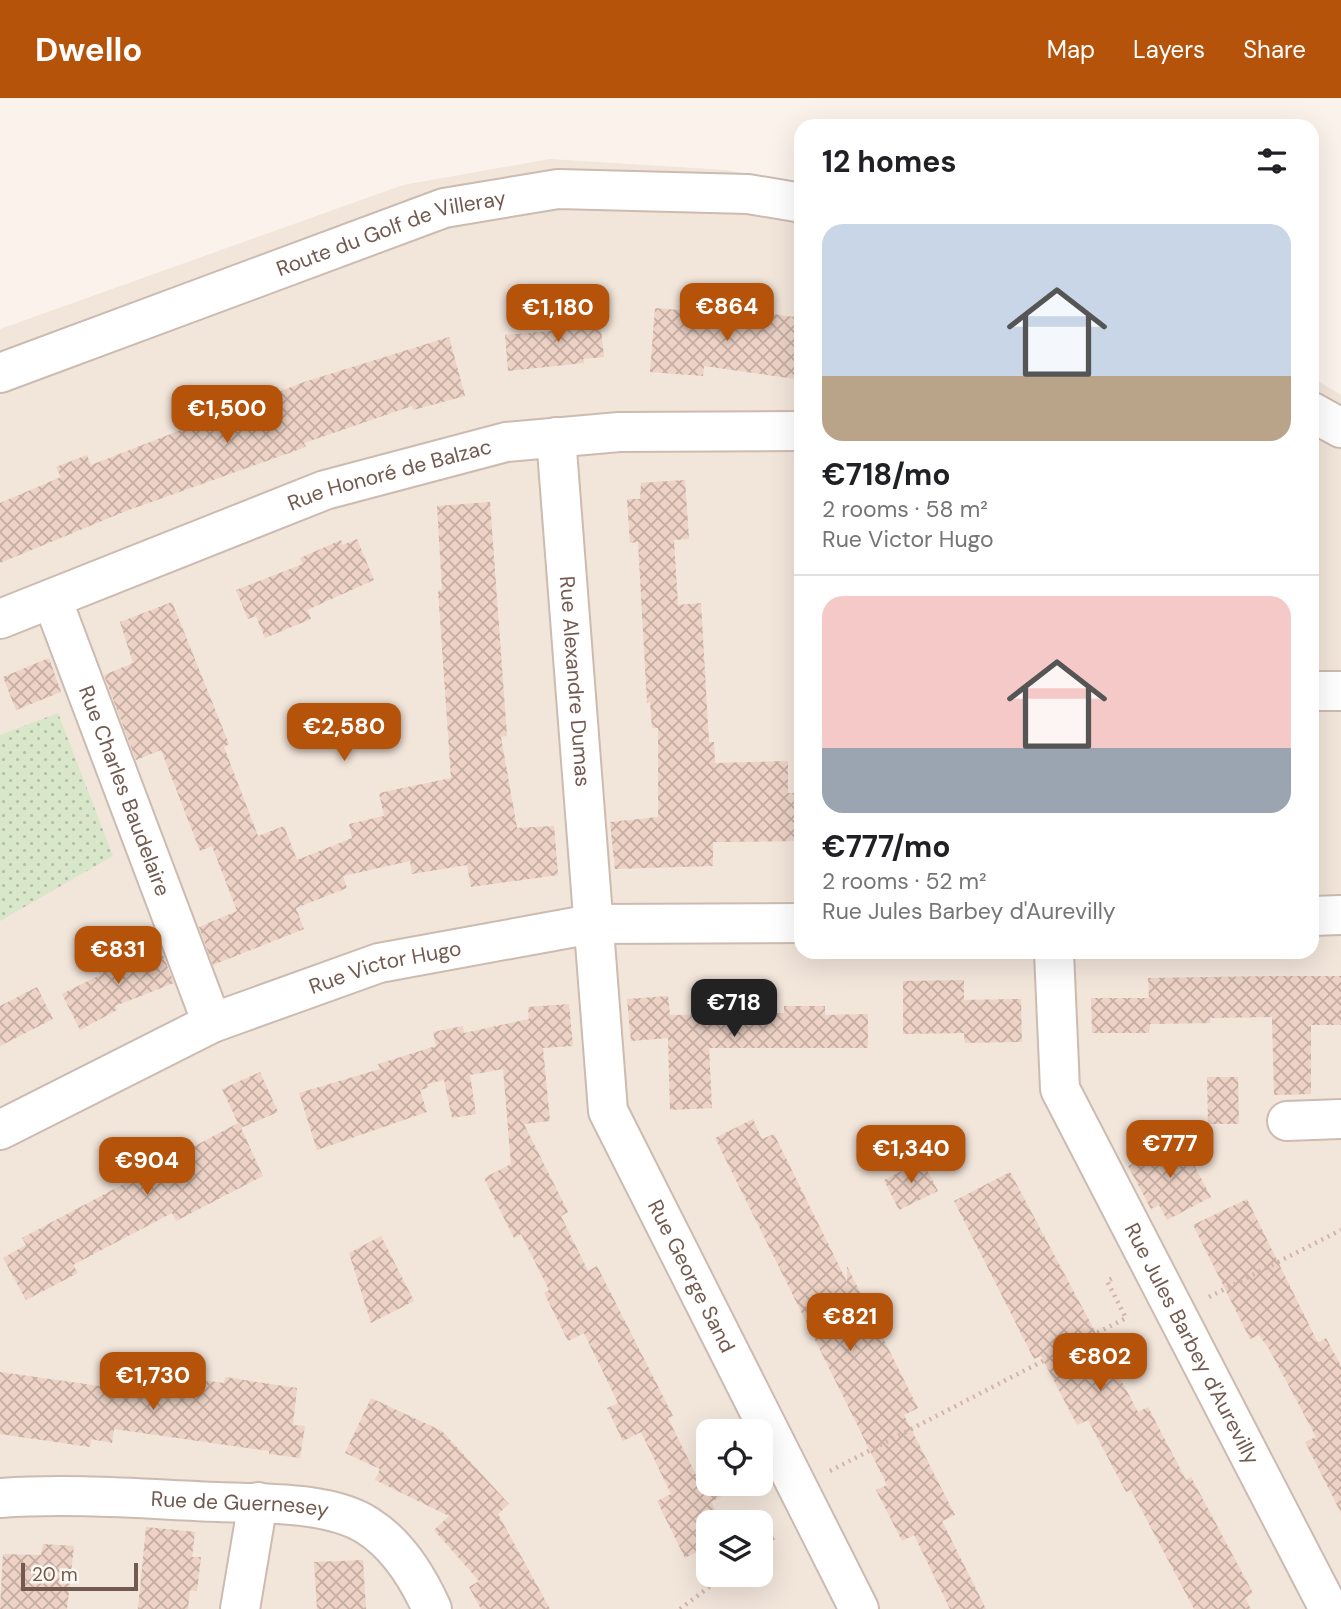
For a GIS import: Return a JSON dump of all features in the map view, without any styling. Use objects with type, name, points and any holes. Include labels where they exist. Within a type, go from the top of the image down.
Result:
[{"type":"street","name":"Route du Golf de Villeray","points":[[0,373],[444,208],[558,189],[748,194],[794,202]]},
{"type":"street","points":[[1319,416],[1341,428]]},
{"type":"street","name":"Rue Honoré de Balzac","points":[[0,619],[330,488],[506,442],[619,432],[794,431]]},
{"type":"street","name":"Rue Alexandre Dumas","points":[[556,437],[592,924]]},
{"type":"street","name":"Rue Charles Baudelaire","points":[[52,599],[212,1023]]},
{"type":"street","points":[[1319,691],[1341,691]]},
{"type":"street","points":[[1319,916],[1341,915]]},
{"type":"street","name":"Rue Victor Hugo","points":[[0,1130],[212,1023],[379,963],[592,924],[794,923]]},
{"type":"street","name":"Rue George Sand","points":[[592,924],[608,1111],[859,1609]]},
{"type":"street","name":"Rue Jules Barbey d'Aurevilly","points":[[1054,959],[1060,1089],[1146,1261],[1329,1609]]},
{"type":"street","points":[[1287,1121],[1341,1119]]},
{"type":"street","name":"Rue de Guernesey","points":[[0,1498],[110,1495],[258,1503],[342,1513],[369,1526],[398,1552],[422,1587],[432,1609]]},
{"type":"street","points":[[240,1609],[258,1503]]},
{"type":"path","points":[[1198,1303],[1341,1230]]},
{"type":"path","points":[[810,1510],[830,1470],[1126,1318],[1107,1281],[1146,1261]]},
{"type":"path","points":[[680,1609],[709,1587]]},
{"type":"shaded area","points":[[550,159],[726,170],[794,184],[794,959],[1319,959],[1319,382],[1341,395],[1341,1609],[0,1609],[0,329],[403,185]]},
{"type":"green space","points":[[58,713],[113,856],[0,921],[0,735]]},
{"type":"building","points":[[655,308],[751,316],[751,311],[794,317],[794,379],[704,366],[703,376],[650,372]]},
{"type":"building","points":[[599,310],[604,357],[583,359],[584,363],[508,371],[505,335],[561,330],[559,315]]},
{"type":"building","points":[[449,337],[465,396],[413,410],[412,406],[304,443],[306,447],[126,511],[0,563],[0,503],[61,477],[56,467],[87,455],[91,465],[304,382]]},
{"type":"building","points":[[685,480],[689,539],[674,540],[678,605],[701,603],[709,742],[714,742],[715,763],[788,761],[788,793],[794,793],[794,841],[713,842],[713,866],[615,869],[610,822],[658,817],[658,728],[652,728],[650,702],[647,703],[638,542],[630,543],[627,499],[640,499],[641,483]]},
{"type":"building","points":[[490,502],[507,736],[501,737],[517,828],[554,826],[558,875],[471,887],[467,865],[412,874],[410,861],[343,876],[347,888],[296,908],[304,929],[213,965],[199,927],[237,911],[212,846],[200,851],[161,750],[136,760],[104,675],[133,663],[120,622],[172,602],[229,744],[224,747],[258,836],[284,826],[297,860],[352,838],[349,824],[384,816],[379,793],[451,778],[438,590],[442,590],[437,506]]},
{"type":"building","points":[[357,539],[374,580],[307,610],[311,619],[265,638],[256,616],[248,619],[236,590],[303,564],[300,558],[341,540],[343,545]]},
{"type":"building","points":[[49,658],[61,692],[16,710],[3,677]]},
{"type":"building","points":[[159,945],[174,983],[115,1006],[117,1010],[80,1030],[62,994],[100,975],[98,970]]},
{"type":"building","points":[[1341,976],[1341,1025],[1311,1025],[1311,1094],[1274,1095],[1272,1017],[1210,1018],[1210,1023],[1150,1024],[1149,1033],[1092,1033],[1091,998],[1149,998],[1148,978]]},
{"type":"building","points":[[964,980],[964,1000],[1021,999],[1022,1042],[965,1043],[964,1033],[903,1034],[903,981]]},
{"type":"building","points":[[37,987],[53,1019],[0,1046],[0,1006]]},
{"type":"building","points":[[668,996],[670,1015],[784,1013],[784,1006],[825,1006],[825,1015],[868,1014],[868,1048],[709,1048],[712,1108],[670,1110],[668,1038],[631,1041],[627,999]]},
{"type":"building","points":[[569,1004],[573,1046],[543,1048],[550,1121],[524,1124],[568,1212],[561,1216],[588,1271],[597,1266],[673,1416],[668,1418],[696,1475],[696,1496],[722,1496],[711,1502],[715,1510],[696,1510],[696,1552],[685,1558],[657,1501],[671,1494],[641,1432],[623,1441],[607,1408],[618,1403],[584,1333],[568,1341],[544,1293],[549,1290],[521,1234],[514,1238],[484,1178],[511,1164],[503,1069],[470,1075],[476,1114],[452,1118],[444,1080],[427,1084],[428,1088],[420,1090],[427,1112],[317,1150],[299,1093],[380,1069],[378,1064],[436,1046],[433,1032],[463,1026],[464,1033],[529,1019],[528,1007]]},
{"type":"building","points":[[260,1072],[278,1112],[241,1128],[263,1176],[176,1221],[172,1213],[73,1265],[78,1273],[26,1300],[3,1258],[26,1245],[22,1238],[238,1123],[222,1089]]},
{"type":"building","points":[[1207,1077],[1238,1077],[1239,1124],[1208,1124]]},
{"type":"building","points":[[753,1119],[762,1139],[774,1134],[847,1282],[847,1266],[918,1408],[904,1415],[955,1515],[942,1521],[986,1609],[950,1609],[914,1535],[902,1541],[876,1490],[887,1485],[715,1138]]},
{"type":"building","points":[[1180,1139],[1211,1197],[1167,1220],[1159,1205],[1151,1209],[1128,1166]]},
{"type":"building","points":[[922,1160],[938,1191],[899,1210],[884,1180]]},
{"type":"building","points":[[1010,1172],[1138,1412],[1148,1407],[1186,1480],[1191,1477],[1253,1593],[1245,1598],[1251,1609],[1194,1609],[1131,1490],[1126,1492],[1088,1420],[1077,1425],[1041,1356],[1034,1359],[954,1201]]},
{"type":"building","points":[[1247,1199],[1318,1343],[1326,1338],[1341,1366],[1341,1513],[1305,1442],[1316,1437],[1269,1349],[1259,1335],[1250,1339],[1193,1225]]},
{"type":"building","points":[[381,1236],[414,1301],[371,1323],[349,1253]]},
{"type":"building","points":[[138,1371],[224,1383],[225,1377],[297,1388],[293,1425],[305,1426],[300,1458],[269,1454],[269,1451],[114,1429],[112,1443],[91,1439],[90,1447],[0,1434],[0,1372],[135,1391]]},
{"type":"building","points":[[371,1398],[442,1431],[509,1504],[498,1514],[550,1609],[481,1609],[469,1587],[479,1581],[434,1530],[449,1516],[375,1480],[380,1469],[345,1453]]},
{"type":"building","points":[[146,1527],[195,1532],[192,1557],[201,1557],[197,1591],[190,1590],[188,1609],[138,1609]]},
{"type":"building","points":[[43,1544],[74,1546],[67,1609],[0,1609],[3,1554],[41,1555]]},
{"type":"building","points":[[363,1560],[366,1609],[317,1609],[314,1562]]}]
